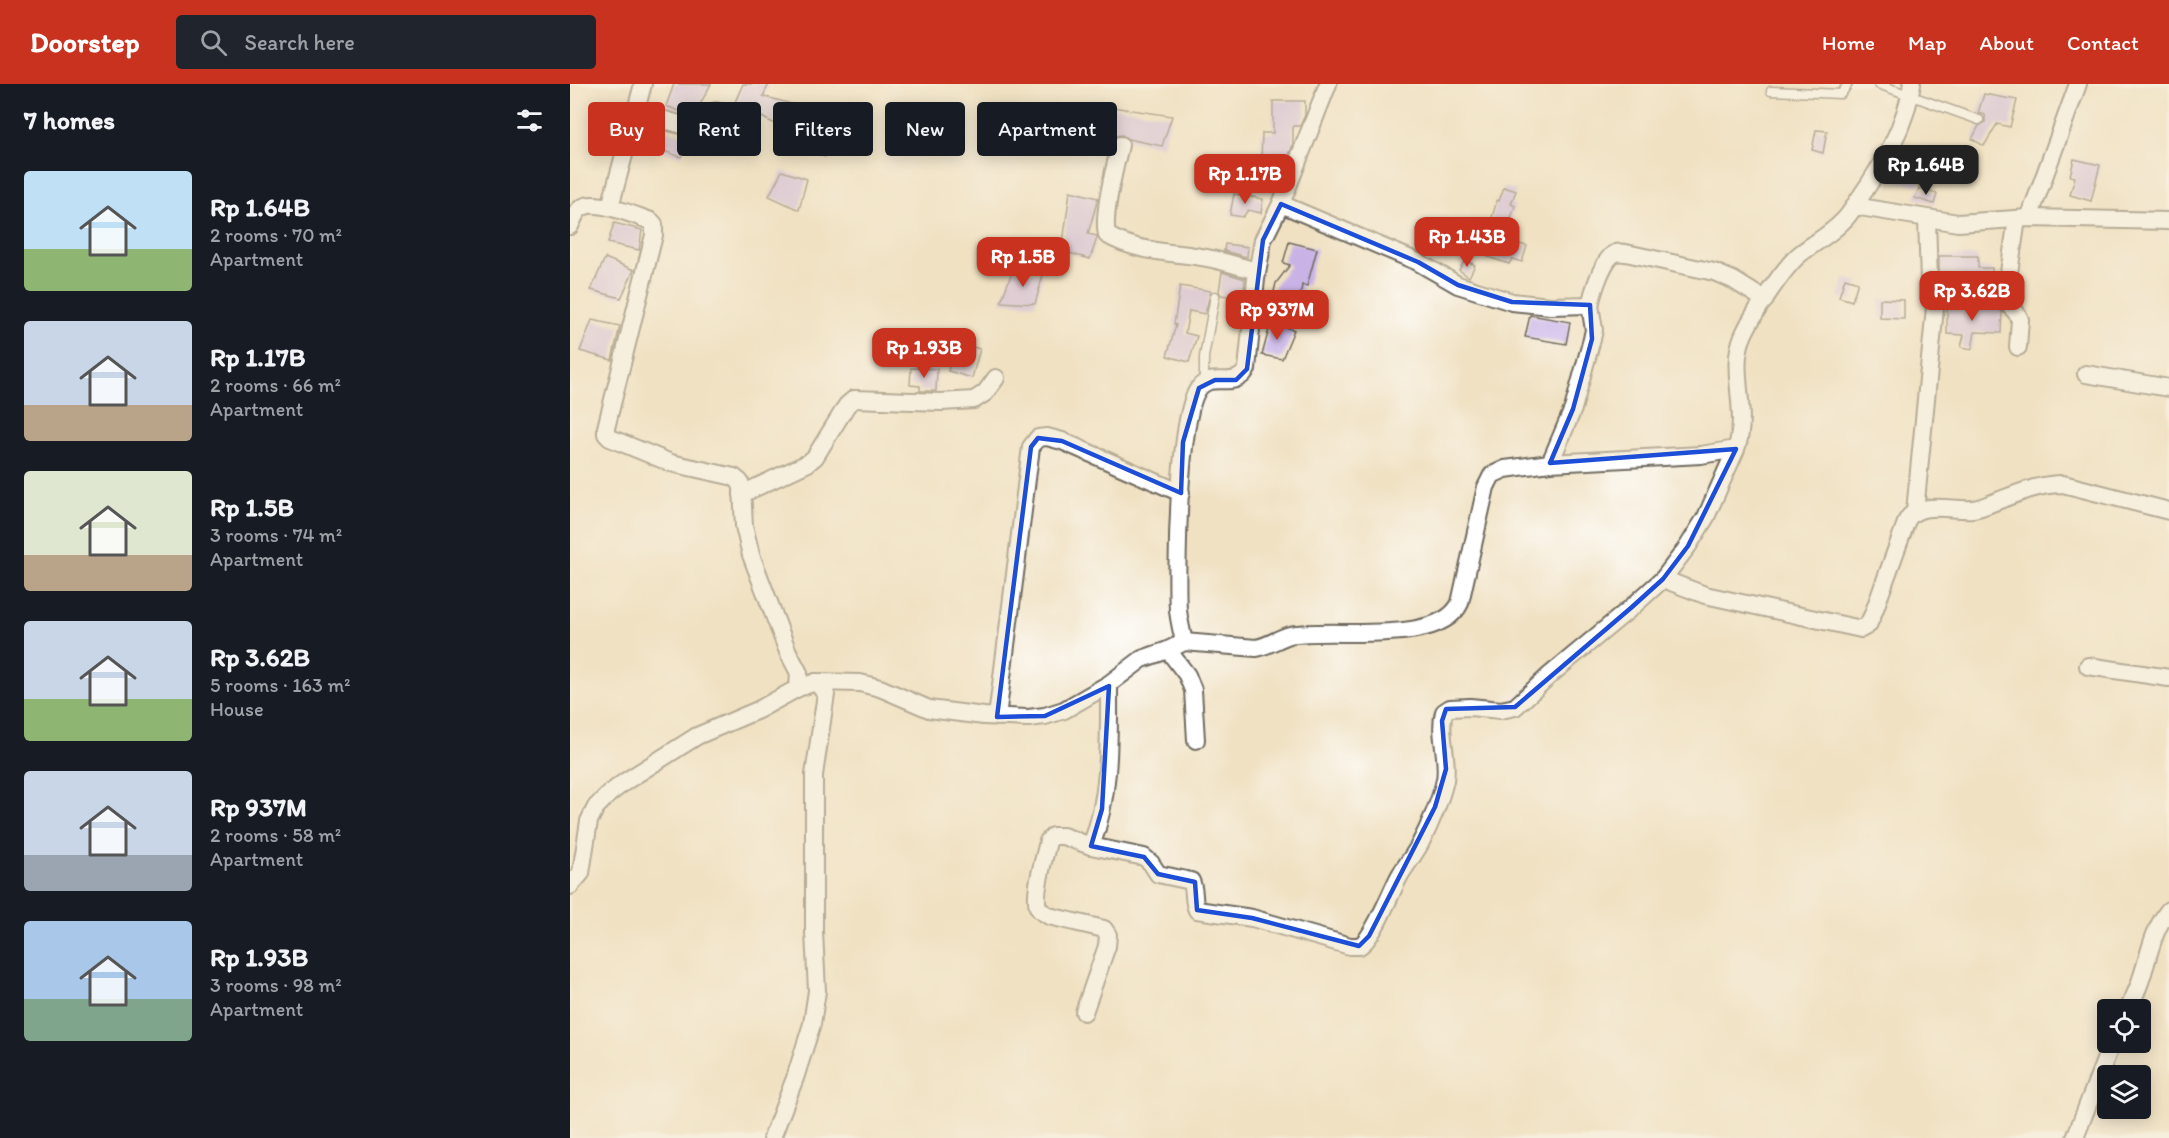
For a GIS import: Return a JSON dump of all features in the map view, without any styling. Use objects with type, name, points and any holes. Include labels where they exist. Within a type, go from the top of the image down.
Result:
[{"type":"street","points":[[639,102],[643,84]]},
{"type":"street","points":[[1184,642],[1178,611],[1183,442],[1194,398],[1198,388],[1204,384],[1215,380],[1236,380],[1243,376],[1247,369],[1257,271],[1263,240],[1281,204],[1328,84]]},
{"type":"street","points":[[2018,346],[2019,315],[2005,299],[2023,219],[2078,84]]},
{"type":"street","points":[[1084,1012],[1107,946],[1108,935],[1104,928],[1049,916],[1040,911],[1038,889],[1048,841],[1053,836],[1063,836],[1091,846],[1144,857],[1158,874],[1191,881],[1195,888],[1197,910],[1252,918],[1350,946],[1363,944],[1420,843],[1444,781],[1446,769],[1442,721],[1444,712],[1450,708],[1470,707],[1501,710],[1515,707],[1522,702],[1532,690],[1663,579],[1707,517],[1741,437],[1738,351],[1742,337],[1797,256],[1844,220],[1869,185],[1899,131],[1911,89]]},
{"type":"street","points":[[1120,145],[1109,198],[1105,229],[1107,235],[1113,239],[1153,250],[1208,258],[1257,271]]},
{"type":"street","points":[[610,207],[624,156]]},
{"type":"street","points":[[1281,204],[1418,262],[1458,285],[1512,303],[1550,306],[1590,305]]},
{"type":"street","points":[[570,226],[578,210],[591,205],[610,207],[651,221],[655,228],[606,434],[621,443],[671,463],[734,477],[741,485],[744,526],[750,555],[788,652],[799,673],[798,687]]},
{"type":"street","points":[[1854,206],[1958,224],[2023,219],[2169,221]]},
{"type":"street","points":[[1663,579],[1705,595],[1861,629],[1868,625],[1907,520],[1915,511],[1935,308],[1929,282],[1928,219]]},
{"type":"street","points":[[1550,463],[1573,409],[1594,330],[1590,305],[1594,289],[1608,258],[1616,253],[1626,253],[1714,272],[1734,280],[1765,300]]},
{"type":"street","points":[[2086,374],[2169,388]]},
{"type":"street","points":[[742,494],[808,463],[815,456],[849,401],[854,399],[941,402],[974,400],[985,393],[996,378]]},
{"type":"street","points":[[997,717],[1031,447],[1038,438],[1047,437],[1062,441],[1181,493]]},
{"type":"street","points":[[570,886],[581,873],[589,821],[596,807],[610,793],[696,736],[758,710],[798,687],[816,682],[860,683],[880,688],[929,709],[997,717],[1028,718],[1064,710],[1109,684],[1142,659],[1184,642],[1256,648],[1267,646],[1289,636],[1380,633],[1427,626],[1446,620],[1460,603],[1488,480],[1492,475],[1505,469],[1550,463],[1701,455],[1736,448]]},
{"type":"street","points":[[1915,511],[1929,508],[1976,508],[2046,484],[2063,484],[2169,510]]},
{"type":"street","points":[[1168,650],[1187,675],[1193,690],[1196,740]]},
{"type":"street","points":[[2088,666],[2169,678]]},
{"type":"street","points":[[772,1138],[795,1078],[812,1024],[818,991],[814,932],[814,775],[826,694],[816,682]]},
{"type":"street","points":[[1091,846],[1102,809],[1109,746],[1109,684]]},
{"type":"street","points":[[2132,999],[2156,934],[2169,910]]},
{"type":"street","points":[[2075,1138],[2108,1053]]},
{"type":"lane","points":[[1771,91],[1841,94],[1848,84]]},
{"type":"lane","points":[[1878,84],[1911,89],[1979,120]]},
{"type":"lane","points":[[1204,384],[1204,357],[1215,296]]},
{"type":"highlighted area","points":[[1281,204],[1418,262],[1458,285],[1512,302],[1590,305],[1592,339],[1573,409],[1550,463],[1736,449],[1688,546],[1663,579],[1632,607],[1515,707],[1446,709],[1442,721],[1446,769],[1435,807],[1369,936],[1359,946],[1252,918],[1197,910],[1195,882],[1158,874],[1144,857],[1091,846],[1102,809],[1109,686],[1045,716],[997,717],[1031,447],[1038,438],[1062,441],[1181,493],[1183,442],[1199,388],[1215,380],[1236,380],[1247,369],[1263,240]]},
{"type":"building","points":[[674,84],[711,84],[701,102],[677,102],[677,110],[666,106]]},
{"type":"building","points":[[743,84],[769,84],[763,96],[784,102],[773,102],[773,123],[761,117],[761,102],[735,102]]},
{"type":"building","points":[[1984,94],[2017,100],[2010,127],[1997,124],[1984,146],[1972,139],[1979,126],[1985,122],[1985,115],[1978,113]]},
{"type":"building","points":[[1273,101],[1305,101],[1305,115],[1300,126],[1293,126],[1293,145],[1276,187],[1249,176],[1256,159],[1261,161],[1262,133],[1273,133]]},
{"type":"building","points":[[1117,108],[1172,116],[1162,146],[1128,139],[1122,135],[1117,136]]},
{"type":"building","points":[[1816,130],[1827,131],[1823,153],[1812,150]]},
{"type":"building","points":[[665,131],[677,133],[677,156],[665,151]]},
{"type":"building","points":[[2074,159],[2100,165],[2091,201],[2070,195],[2075,177],[2070,176]]},
{"type":"building","points":[[1899,165],[1921,170],[1919,186],[1897,181]]},
{"type":"building","points":[[782,171],[807,179],[799,210],[769,196]]},
{"type":"building","points":[[1504,187],[1516,191],[1511,204],[1515,206],[1504,240],[1527,246],[1522,262],[1512,259],[1509,264],[1488,257],[1493,245],[1481,241],[1484,227],[1489,228],[1497,200],[1499,201]]},
{"type":"building","points":[[1919,188],[1937,194],[1934,204],[1915,198]]},
{"type":"building","points":[[1070,191],[1098,198],[1088,234],[1097,236],[1090,259],[1062,251]]},
{"type":"building","points":[[1234,194],[1263,199],[1261,213],[1248,210],[1243,217],[1230,215]]},
{"type":"building","points":[[614,223],[642,230],[639,250],[608,243]]},
{"type":"building","points":[[1289,242],[1317,249],[1307,286],[1302,285],[1299,304],[1272,300],[1276,283],[1290,265],[1283,263]]},
{"type":"building","points":[[1225,244],[1248,247],[1247,257],[1224,251]]},
{"type":"building","points":[[1939,256],[1978,256],[1978,268],[1992,268],[1992,281],[1959,283],[1960,274],[1939,273]]},
{"type":"building","points":[[605,258],[634,270],[621,298],[591,290]]},
{"type":"building","points":[[1465,260],[1475,265],[1469,277],[1459,270]]},
{"type":"building","points":[[1013,269],[1043,275],[1035,304],[1001,302]]},
{"type":"building","points":[[1222,272],[1245,279],[1244,292],[1236,290],[1235,297],[1221,295],[1219,291]]},
{"type":"building","points":[[1845,278],[1858,282],[1852,301],[1839,297]]},
{"type":"building","points":[[1180,286],[1211,291],[1205,314],[1189,311],[1185,333],[1197,336],[1189,362],[1167,356],[1176,325],[1174,324]]},
{"type":"building","points":[[1880,299],[1904,300],[1904,319],[1880,318]]},
{"type":"building","points":[[1947,304],[1973,304],[1973,307],[1998,308],[2002,312],[2001,333],[1975,332],[1972,349],[1961,347],[1964,335],[1947,334]]},
{"type":"building","points":[[1530,315],[1570,322],[1566,344],[1525,337]]},
{"type":"building","points":[[592,320],[620,326],[612,360],[580,351]]},
{"type":"building","points":[[1271,322],[1294,330],[1282,359],[1262,355]]},
{"type":"building","points":[[956,342],[980,349],[972,378],[948,371]]},
{"type":"building","points":[[911,368],[937,369],[936,391],[920,391],[920,386],[910,385]]}]
